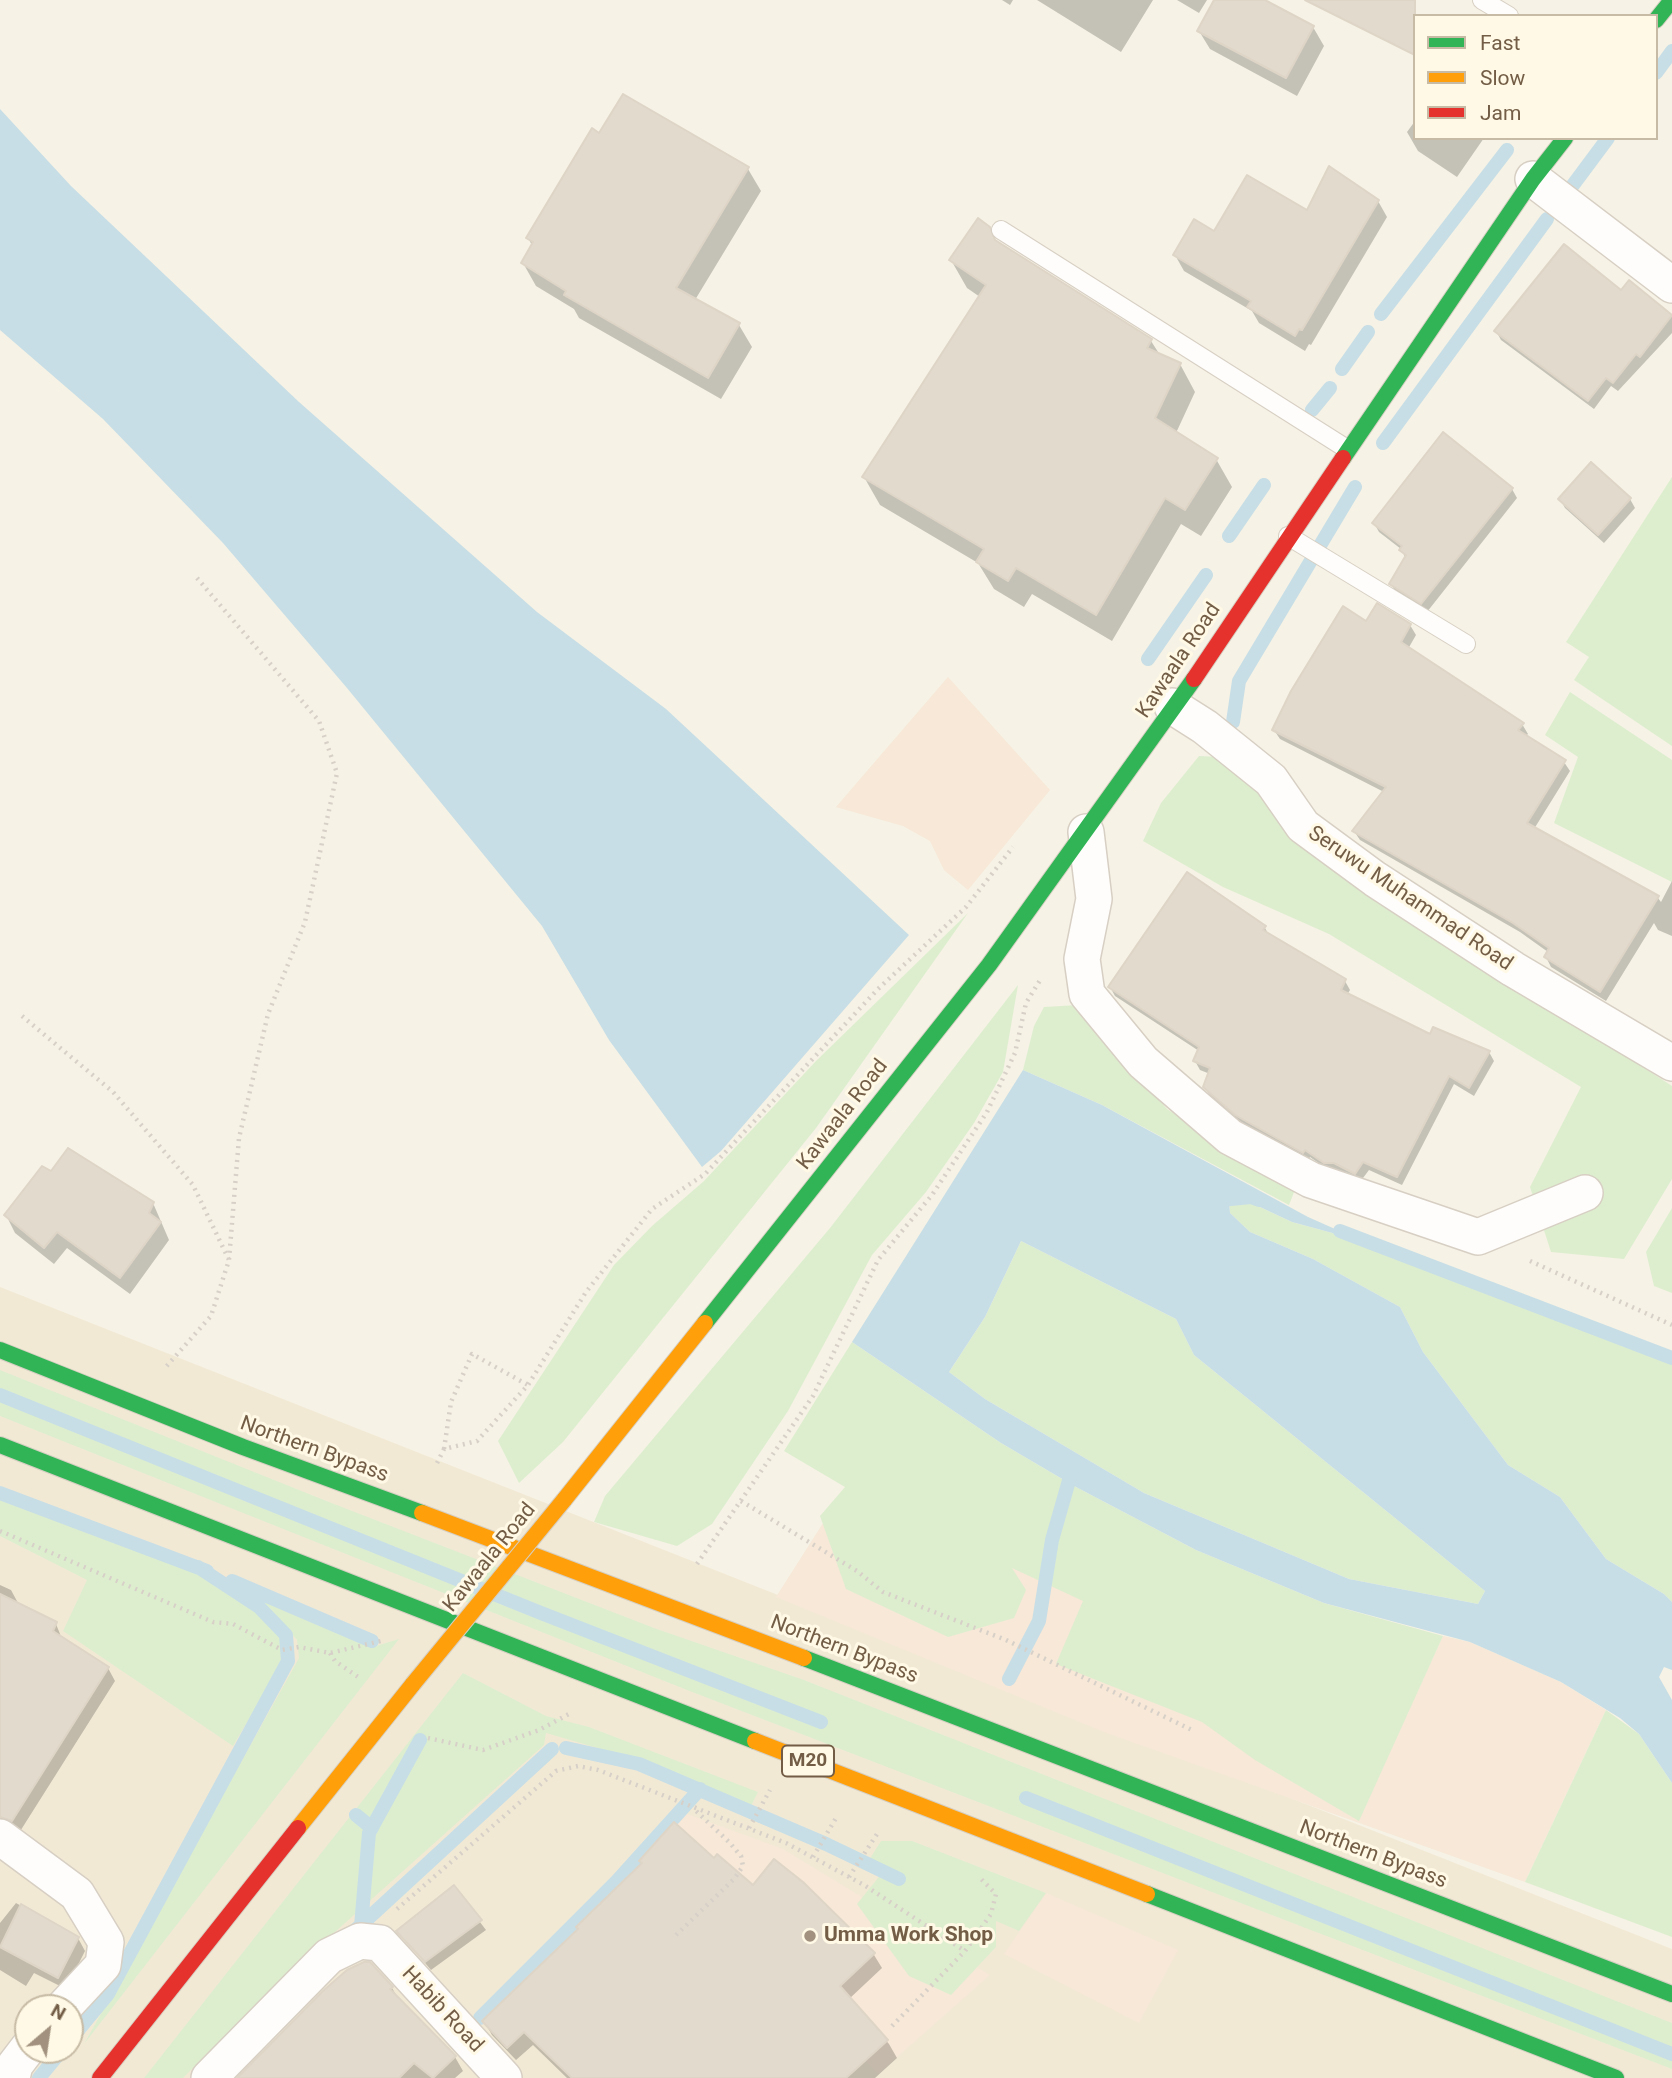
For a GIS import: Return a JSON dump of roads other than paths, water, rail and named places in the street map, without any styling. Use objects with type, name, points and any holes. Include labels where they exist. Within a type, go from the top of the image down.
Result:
[{"type":"main road","points":[[1658,18],[1672,0]]},
{"type":"main road","name":"Kawaala Road","points":[[100,2078],[989,965],[1150,743],[1171,706],[1533,179],[1563,140]]},
{"type":"main road","name":"Northern Bypass","points":[[0,1350],[1672,1994]]},
{"type":"main road","name":"M20","points":[[0,1445],[1616,2078]]},
{"type":"street","points":[[1533,179],[1672,285]]},
{"type":"street","name":"Seruwu Muhammad Road","points":[[1171,706],[1205,727],[1271,780],[1303,826],[1375,879],[1513,970],[1672,1063]]},
{"type":"street","points":[[1086,832],[1094,900],[1082,959],[1087,994],[1143,1062],[1230,1136],[1311,1180],[1478,1237],[1585,1193]]},
{"type":"street","points":[[0,1837],[76,1894],[106,1942],[103,1965],[76,1994]]},
{"type":"street","name":"Habib Road","points":[[209,2078],[329,1956],[370,1942],[504,2078]]},
{"type":"lane","points":[[1482,0],[1506,14]]},
{"type":"lane","points":[[1000,230],[1348,450]]},
{"type":"lane","points":[[1289,536],[1466,645]]},
{"type":"water","points":[[0,109],[71,186],[299,402],[537,612],[666,709],[909,935],[721,1151],[702,1167],[609,1040],[542,926],[347,688],[223,543],[103,419],[0,330]]},
{"type":"water","points":[[1023,1070],[1102,1105],[1308,1217],[1362,1241],[1292,1222],[1228,1192],[1230,1213],[1250,1232],[1313,1259],[1400,1307],[1423,1352],[1508,1465],[1560,1497],[1606,1559],[1664,1594],[1672,1602],[1672,1670],[1664,1667],[1659,1677],[1672,1700],[1672,1783],[1639,1734],[1620,1718],[1561,1682],[1470,1642],[1324,1603],[1196,1550],[1076,1487],[1001,1443],[852,1342]],"holes":[[[1021,1241],[1176,1319],[1194,1355],[1485,1591],[1478,1604],[1349,1579],[1144,1493],[985,1399],[949,1372],[985,1317]]]},
{"type":"waterway","points":[[1658,70],[1672,51]]},
{"type":"waterway","points":[[1573,185],[1607,140]]},
{"type":"waterway","points":[[1381,314],[1507,150]]},
{"type":"waterway","points":[[1383,443],[1547,219]]},
{"type":"waterway","points":[[1342,369],[1368,332]]},
{"type":"waterway","points":[[1312,410],[1330,388]]},
{"type":"waterway","points":[[1229,536],[1264,485]]},
{"type":"waterway","points":[[1233,722],[1239,681],[1355,487]]},
{"type":"waterway","points":[[1148,659],[1206,575]]},
{"type":"waterway","points":[[1210,1201],[1251,1197],[1259,1200]]},
{"type":"waterway","points":[[1340,1231],[1672,1358]]},
{"type":"waterway","points":[[0,1395],[541,1613],[821,1722]]},
{"type":"waterway","points":[[1009,1679],[1039,1621],[1052,1540],[1072,1470]]},
{"type":"waterway","points":[[0,1493],[207,1571]]},
{"type":"waterway","points":[[84,2023],[108,1994],[288,1661],[286,1635],[259,1607],[198,1567]]},
{"type":"waterway","points":[[232,1581],[372,1641]]},
{"type":"waterway","points":[[361,1926],[369,1833],[420,1740]]},
{"type":"waterway","points":[[566,1748],[639,1764],[826,1844],[899,1879]]},
{"type":"waterway","points":[[349,1936],[552,1749]]},
{"type":"waterway","points":[[480,2018],[617,1881],[700,1789]]},
{"type":"waterway","points":[[1026,1798],[1672,2054]]},
{"type":"waterway","points":[[356,1815],[372,1828]]},
{"type":"waterway","points":[[39,2078],[50,2064]]},
{"type":"place","name":"Umma Work Shop","points":[[810,1936]]}]
